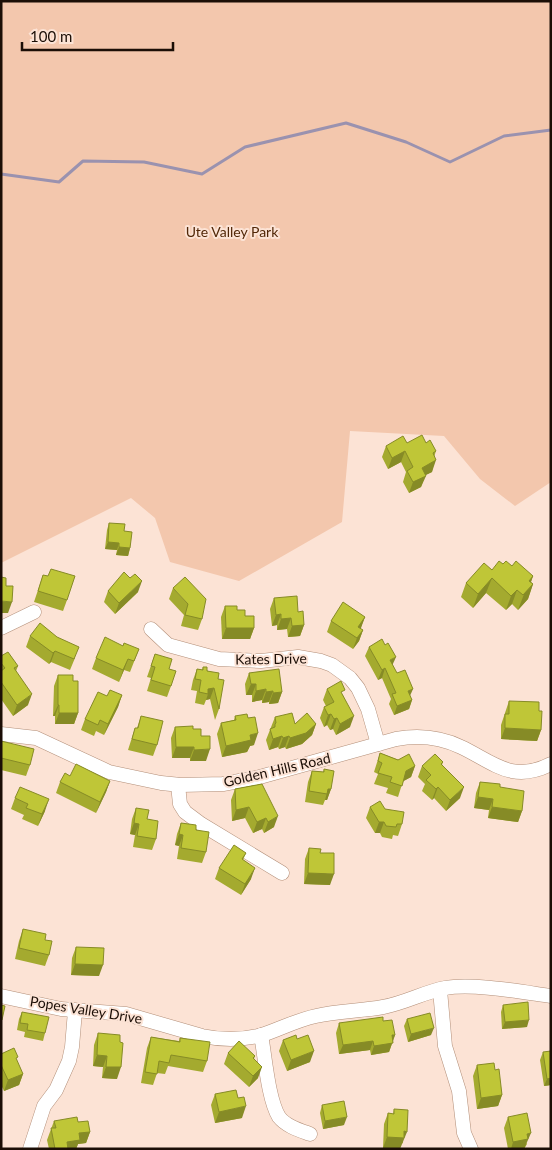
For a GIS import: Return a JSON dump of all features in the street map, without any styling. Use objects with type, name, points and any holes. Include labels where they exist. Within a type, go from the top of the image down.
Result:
[{"type":"street","points":[[1,628],[34,612]]},
{"type":"street","name":"Kates Drive","points":[[151,629],[168,646],[219,659],[261,661],[298,657],[332,665],[350,678],[358,688],[368,709],[378,744]]},
{"type":"street","name":"Golden Hills Road","points":[[1,734],[36,738],[109,772],[178,785],[202,786],[238,782],[378,744],[418,736],[451,743],[489,763],[508,770],[538,770],[551,764]]},
{"type":"street","points":[[178,785],[180,804],[185,812],[201,824],[282,873]]},
{"type":"street","name":"Popes Valley Drive","points":[[1,996],[75,1011],[126,1014],[214,1039],[261,1035],[313,1016],[393,1005],[440,990],[460,987],[551,996]]},
{"type":"street","points":[[440,990],[445,1046],[458,1091],[464,1133],[471,1149]]},
{"type":"street","points":[[30,1149],[44,1106],[56,1090],[69,1061],[75,1011]]},
{"type":"street","points":[[261,1035],[271,1092],[280,1117],[294,1128],[310,1134]]},
{"type":"green space","name":"Ute Valley Park","points":[[1,1],[551,1],[551,482],[515,506],[480,479],[444,436],[350,431],[342,522],[239,581],[170,562],[155,518],[131,498],[1,563]]},
{"type":"building","points":[[422,435],[426,443],[430,440],[436,451],[433,453],[436,460],[422,468],[426,476],[413,482],[407,471],[413,467],[405,451],[392,458],[386,446],[403,436],[407,443]]},
{"type":"building","points":[[109,523],[125,524],[124,531],[132,532],[130,548],[119,547],[119,543],[108,542]]},
{"type":"building","points":[[499,561],[503,564],[506,561],[512,566],[516,561],[533,576],[529,581],[533,584],[523,595],[517,590],[511,596],[492,578],[478,594],[466,583],[484,563],[492,570]]},
{"type":"building","points":[[51,569],[75,576],[67,600],[38,591],[43,575],[48,576]]},
{"type":"building","points":[[124,572],[130,578],[135,574],[142,581],[119,603],[108,591]]},
{"type":"building","points":[[1,577],[6,578],[6,586],[13,586],[12,602],[1,601]]},
{"type":"building","points":[[185,577],[206,599],[202,619],[185,615],[188,604],[173,588]]},
{"type":"building","points":[[297,596],[298,612],[303,611],[304,625],[292,626],[291,618],[281,619],[281,614],[276,615],[274,598]]},
{"type":"building","points":[[343,602],[365,617],[358,627],[363,630],[357,638],[331,621]]},
{"type":"building","points":[[225,606],[237,606],[237,610],[245,610],[245,616],[254,616],[254,628],[226,628]]},
{"type":"building","points":[[40,623],[57,637],[79,647],[74,659],[55,651],[53,653],[30,636]]},
{"type":"building","points":[[105,637],[123,646],[124,643],[139,649],[134,661],[128,659],[123,670],[96,658]]},
{"type":"building","points":[[382,639],[385,645],[388,643],[396,657],[390,660],[397,673],[405,670],[413,689],[408,691],[412,700],[397,706],[392,694],[396,693],[385,668],[382,670],[369,647]]},
{"type":"building","points":[[8,652],[18,666],[14,668],[32,694],[17,705],[1,682],[1,671],[5,668],[1,663],[1,656]]},
{"type":"building","points":[[155,654],[172,659],[169,669],[176,671],[171,686],[151,680],[155,667],[151,666]]},
{"type":"building","points":[[203,667],[207,667],[207,671],[219,673],[218,679],[224,680],[219,709],[214,688],[208,689],[208,694],[199,692],[201,680],[195,679],[197,669],[203,670]]},
{"type":"building","points":[[279,669],[282,692],[266,692],[266,689],[256,691],[256,684],[251,684],[249,673]]},
{"type":"building","points":[[58,675],[73,675],[73,681],[78,681],[78,713],[59,713]]},
{"type":"building","points":[[341,681],[345,690],[341,692],[354,716],[340,724],[337,718],[334,719],[331,714],[328,715],[324,707],[334,702],[327,689]]},
{"type":"building","points":[[110,690],[122,695],[108,724],[100,720],[98,725],[85,719],[98,692],[107,696]]},
{"type":"building","points":[[509,701],[539,702],[539,711],[542,711],[541,730],[505,728],[505,714],[509,714]]},
{"type":"building","points":[[292,713],[295,724],[307,713],[316,724],[306,733],[290,738],[289,736],[283,738],[282,736],[273,739],[270,729],[275,727],[275,717]]},
{"type":"building","points":[[247,714],[248,718],[255,717],[258,733],[250,735],[251,740],[226,746],[221,723],[236,720],[235,716]]},
{"type":"building","points":[[141,716],[163,721],[157,745],[132,739],[135,728],[138,728]]},
{"type":"building","points":[[193,726],[193,729],[201,729],[201,736],[210,736],[210,749],[194,750],[194,747],[176,747],[175,727]]},
{"type":"building","points":[[1,741],[34,749],[30,765],[1,758]]},
{"type":"building","points":[[380,753],[398,760],[409,754],[415,766],[406,771],[402,786],[390,782],[392,777],[378,773],[382,763],[378,761]]},
{"type":"building","points":[[435,754],[443,762],[441,764],[464,787],[450,800],[438,787],[436,789],[426,780],[431,775],[422,766]]},
{"type":"building","points":[[76,764],[110,781],[100,802],[60,782],[65,773],[70,776]]},
{"type":"building","points":[[324,769],[334,771],[331,789],[328,789],[327,794],[309,791],[312,771],[324,772]]},
{"type":"building","points":[[480,782],[500,784],[500,787],[524,791],[522,811],[492,807],[493,799],[478,797]]},
{"type":"building","points":[[262,784],[278,816],[268,822],[266,818],[257,822],[249,807],[236,810],[235,789]]},
{"type":"building","points":[[20,787],[49,799],[42,814],[26,808],[28,804],[15,798]]},
{"type":"building","points":[[380,801],[385,809],[404,812],[402,824],[397,824],[396,827],[386,826],[384,822],[379,822],[370,807]]},
{"type":"building","points":[[136,808],[149,810],[147,819],[158,821],[156,839],[137,836],[139,824],[134,823]]},
{"type":"building","points":[[181,823],[196,825],[196,830],[209,832],[206,852],[181,848],[183,835],[179,834]]},
{"type":"building","points":[[234,845],[246,853],[242,859],[255,868],[245,884],[219,868]]},
{"type":"building","points":[[309,848],[321,849],[320,853],[334,853],[334,874],[308,873]]},
{"type":"building","points":[[23,929],[46,934],[45,940],[52,941],[49,955],[19,948]]},
{"type":"building","points":[[76,947],[104,948],[103,965],[75,964]]},
{"type":"building","points":[[528,1002],[529,1020],[505,1022],[503,1005]]},
{"type":"building","points":[[1,1005],[5,1006],[2,1020],[1,1019]]},
{"type":"building","points":[[22,1012],[49,1017],[45,1033],[27,1030],[28,1024],[20,1023]]},
{"type":"building","points":[[430,1013],[434,1028],[411,1034],[407,1019]]},
{"type":"building","points":[[383,1017],[383,1021],[392,1020],[395,1035],[392,1035],[393,1043],[374,1046],[373,1041],[343,1045],[339,1023]]},
{"type":"building","points":[[98,1033],[120,1035],[120,1042],[123,1043],[121,1067],[106,1067],[107,1056],[97,1055]]},
{"type":"building","points":[[296,1035],[297,1039],[308,1035],[314,1051],[291,1060],[283,1040]]},
{"type":"building","points":[[151,1037],[180,1042],[180,1038],[210,1042],[207,1061],[171,1055],[169,1063],[159,1061],[157,1074],[145,1072]]},
{"type":"building","points":[[239,1041],[255,1056],[253,1058],[262,1067],[253,1076],[228,1053]]},
{"type":"building","points":[[14,1048],[23,1074],[8,1080],[1,1065],[1,1054]]},
{"type":"building","points":[[551,1051],[551,1078],[547,1079],[543,1052]]},
{"type":"building","points":[[494,1063],[495,1070],[499,1069],[502,1095],[481,1098],[477,1065]]},
{"type":"building","points":[[236,1090],[238,1098],[244,1097],[246,1106],[219,1112],[215,1094]]},
{"type":"building","points":[[344,1101],[347,1117],[325,1121],[322,1105]]},
{"type":"building","points":[[394,1109],[408,1110],[407,1132],[404,1131],[404,1138],[387,1137],[388,1113],[394,1114]]},
{"type":"building","points":[[527,1113],[531,1133],[527,1134],[528,1139],[513,1142],[508,1117]]},
{"type":"building","points":[[77,1117],[78,1122],[88,1121],[90,1132],[79,1133],[80,1140],[67,1142],[68,1149],[55,1149],[51,1128],[56,1128],[54,1121]]},
{"type":"waterway","points":[[1,174],[59,182],[83,161],[144,162],[202,174],[245,147],[346,123],[406,142],[450,162],[504,136],[551,130]]}]
